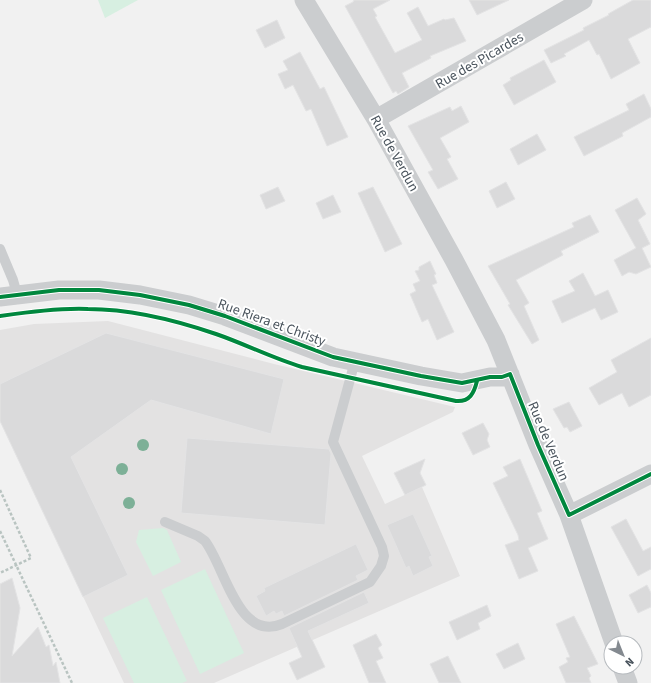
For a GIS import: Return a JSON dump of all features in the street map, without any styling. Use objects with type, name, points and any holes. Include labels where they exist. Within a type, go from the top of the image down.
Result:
[{"type":"street","name":"Rue de Verdun","points":[[304,0],[376,119],[454,260],[496,340],[538,446],[569,516],[611,635]]},
{"type":"street","name":"Rue des Picardes","points":[[376,119],[583,0]]},
{"type":"street","name":"Rue Riera et Christy","points":[[8,295],[67,290],[99,290],[140,295],[189,305],[225,316],[333,357],[462,383],[490,377],[502,377],[510,374]]},
{"type":"street","points":[[569,516],[651,474]]},
{"type":"lane","points":[[0,249],[13,280],[8,295]]},
{"type":"lane","points":[[165,522],[198,536],[205,541],[244,615],[262,626],[275,627],[370,582],[381,566],[384,556],[382,547],[333,442],[355,361]]},
{"type":"path","points":[[0,490],[31,558],[0,573]]},
{"type":"path","points":[[0,531],[72,683]]},
{"type":"shaded area","points":[[108,321],[274,364],[455,407],[453,412],[362,456],[385,504],[422,487],[460,576],[214,683],[124,683],[0,421],[0,330],[34,324]]},
{"type":"green space","points":[[98,0],[138,0],[105,18]]},
{"type":"green space","points":[[163,528],[167,530],[181,562],[153,576],[136,542],[139,530]]},
{"type":"green space","points":[[205,569],[244,653],[200,674],[161,590]]},
{"type":"green space","points":[[147,597],[187,681],[182,683],[134,683],[103,618]]},
{"type":"building","points":[[354,0],[390,0],[373,9],[377,16],[375,17],[395,53],[422,40],[407,13],[418,7],[428,26],[444,19],[454,18],[466,41],[430,56],[431,58],[402,73],[409,87],[398,94],[396,91],[393,93],[345,6]]},
{"type":"building","points":[[469,0],[509,0],[477,15]]},
{"type":"building","points":[[633,0],[651,0],[651,27],[628,39],[640,63],[611,79],[599,54],[597,55],[589,40],[564,54],[566,56],[551,63],[544,50],[584,30],[583,28],[609,15],[608,14]]},
{"type":"building","points":[[277,20],[285,38],[265,48],[256,30]]},
{"type":"building","points":[[300,52],[320,89],[324,87],[348,137],[327,146],[311,109],[306,111],[293,85],[285,89],[278,74],[288,70],[283,61]]},
{"type":"building","points":[[544,60],[556,82],[514,105],[503,85],[511,80],[510,78]]},
{"type":"building","points":[[644,94],[651,109],[651,117],[622,133],[623,136],[584,156],[574,137],[629,110],[626,104]]},
{"type":"building","points":[[461,106],[469,122],[440,138],[451,157],[447,159],[458,179],[438,189],[428,172],[433,170],[408,126],[450,107],[452,111]]},
{"type":"building","points":[[537,134],[546,150],[518,165],[510,149]]},
{"type":"building","points":[[506,182],[515,199],[497,208],[489,191]]},
{"type":"building","points":[[278,187],[285,201],[266,209],[260,195]]},
{"type":"building","points":[[373,187],[402,244],[385,252],[358,193]]},
{"type":"building","points":[[333,195],[341,212],[323,219],[316,203]]},
{"type":"building","points":[[637,198],[646,214],[638,220],[650,244],[642,248],[651,267],[636,274],[629,272],[622,276],[614,260],[636,248],[615,210]]},
{"type":"building","points":[[590,215],[599,232],[561,251],[563,255],[516,280],[529,303],[524,306],[539,340],[532,344],[508,305],[510,304],[488,266],[574,227],[572,223]]},
{"type":"building","points":[[430,261],[436,274],[434,275],[437,283],[432,285],[454,332],[437,340],[428,319],[422,322],[410,294],[416,291],[413,284],[420,281],[415,271],[419,270],[419,267]]},
{"type":"building","points":[[583,273],[595,296],[608,290],[618,312],[601,320],[595,308],[562,323],[552,301],[575,291],[569,281]]},
{"type":"building","points":[[106,333],[284,379],[271,434],[151,400],[71,457],[128,575],[83,597],[0,421],[0,384]]},
{"type":"building","points":[[651,338],[651,395],[629,407],[622,393],[599,405],[589,388],[617,372],[611,360]]},
{"type":"building","points":[[569,402],[582,426],[570,432],[567,427],[564,428],[553,409]]},
{"type":"building","points":[[483,423],[489,434],[487,440],[490,447],[473,455],[462,433]]},
{"type":"building","points":[[187,438],[329,449],[331,454],[325,525],[181,513]]},
{"type":"building","points":[[425,459],[420,473],[426,485],[405,495],[394,473]]},
{"type":"building","points":[[520,459],[542,511],[537,513],[548,539],[528,548],[538,571],[519,579],[505,545],[519,540],[518,535],[493,483],[508,476],[503,467]]},
{"type":"building","points":[[413,514],[432,556],[429,557],[433,566],[413,576],[409,566],[406,568],[387,525]]},
{"type":"building","points":[[626,519],[643,551],[651,547],[651,569],[638,576],[611,527]]},
{"type":"building","points":[[356,544],[368,570],[356,576],[358,580],[284,616],[282,611],[276,614],[274,611],[266,616],[256,596],[265,591],[264,588]]},
{"type":"building","points":[[12,578],[20,608],[12,656],[38,627],[46,647],[49,645],[53,666],[56,662],[60,683],[0,683],[0,584]]},
{"type":"building","points":[[647,585],[651,593],[651,607],[638,613],[629,595]]},
{"type":"building","points":[[364,592],[369,603],[308,631],[325,667],[297,680],[289,663],[302,657],[289,628]]},
{"type":"building","points":[[487,605],[491,616],[478,623],[480,629],[457,640],[449,622]]},
{"type":"building","points":[[574,616],[598,664],[587,668],[591,676],[589,678],[591,683],[566,683],[559,667],[568,662],[566,658],[570,657],[556,624]]},
{"type":"building","points":[[376,634],[382,645],[378,648],[383,658],[376,661],[386,683],[369,683],[353,645]]},
{"type":"building","points":[[518,643],[525,659],[504,669],[496,654]]},
{"type":"building","points":[[448,656],[461,683],[439,683],[430,664]]},
{"type":"cycle path","points":[[0,297],[59,290],[99,290],[140,295],[189,305],[225,316],[333,357],[421,376],[462,383],[490,377],[502,377],[510,374],[538,445],[569,515],[651,474]]},
{"type":"cycle path","points":[[0,316],[66,309],[136,313],[170,320],[201,329],[302,367],[456,401],[465,400],[471,396],[477,381]]}]
